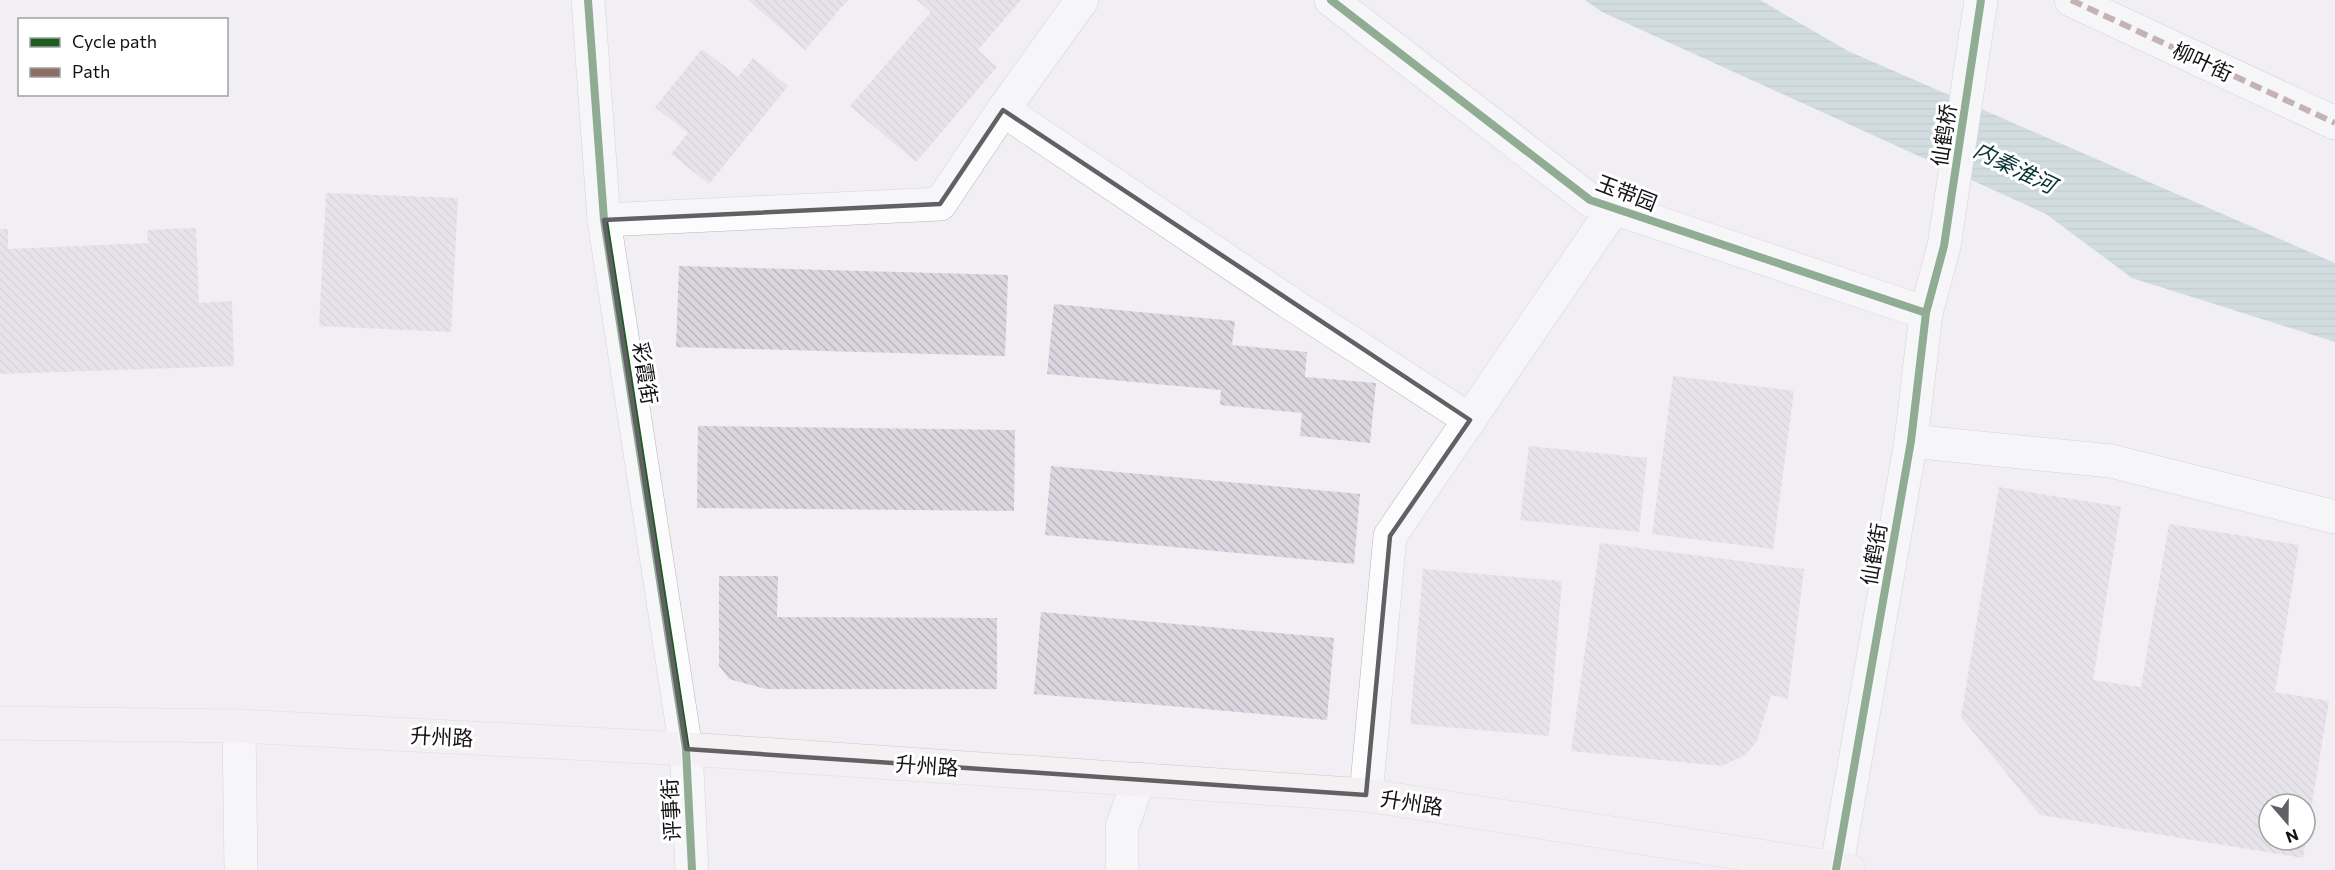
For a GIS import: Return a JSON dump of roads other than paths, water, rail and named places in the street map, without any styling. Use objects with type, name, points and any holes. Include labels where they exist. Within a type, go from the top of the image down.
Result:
[{"type":"main road","name":"升州路","points":[[0,723],[239,726],[686,749],[1366,795],[1840,869]]},
{"type":"street","name":"彩霞街","points":[[588,0],[604,220],[686,749]]},
{"type":"street","points":[[604,220],[940,204],[1003,110],[1082,0]]},
{"type":"street","name":"玉带园","points":[[1331,0],[1590,200],[1926,313]]},
{"type":"street","name":"柳叶街","points":[[2071,0],[2335,123]]},
{"type":"street","name":"仙鹤桥","points":[[1944,246],[1979,15]]},
{"type":"street","points":[[1003,110],[1270,290],[1470,420]]},
{"type":"street","points":[[1366,795],[1390,536],[1614,208]]},
{"type":"street","name":"仙鹤街","points":[[1840,869],[1911,441],[1926,313],[1944,246]]},
{"type":"street","points":[[1911,441],[2111,461],[2335,517]]},
{"type":"street","points":[[239,726],[241,870]]},
{"type":"street","name":"评事街","points":[[686,749],[692,870]]},
{"type":"street","points":[[1122,870],[1122,827],[1139,779]]},
{"type":"water","name":"内秦淮河","points":[[1585,0],[1760,0],[1848,51],[2335,263],[2335,342],[2132,278],[2046,214],[1602,12]]}]
